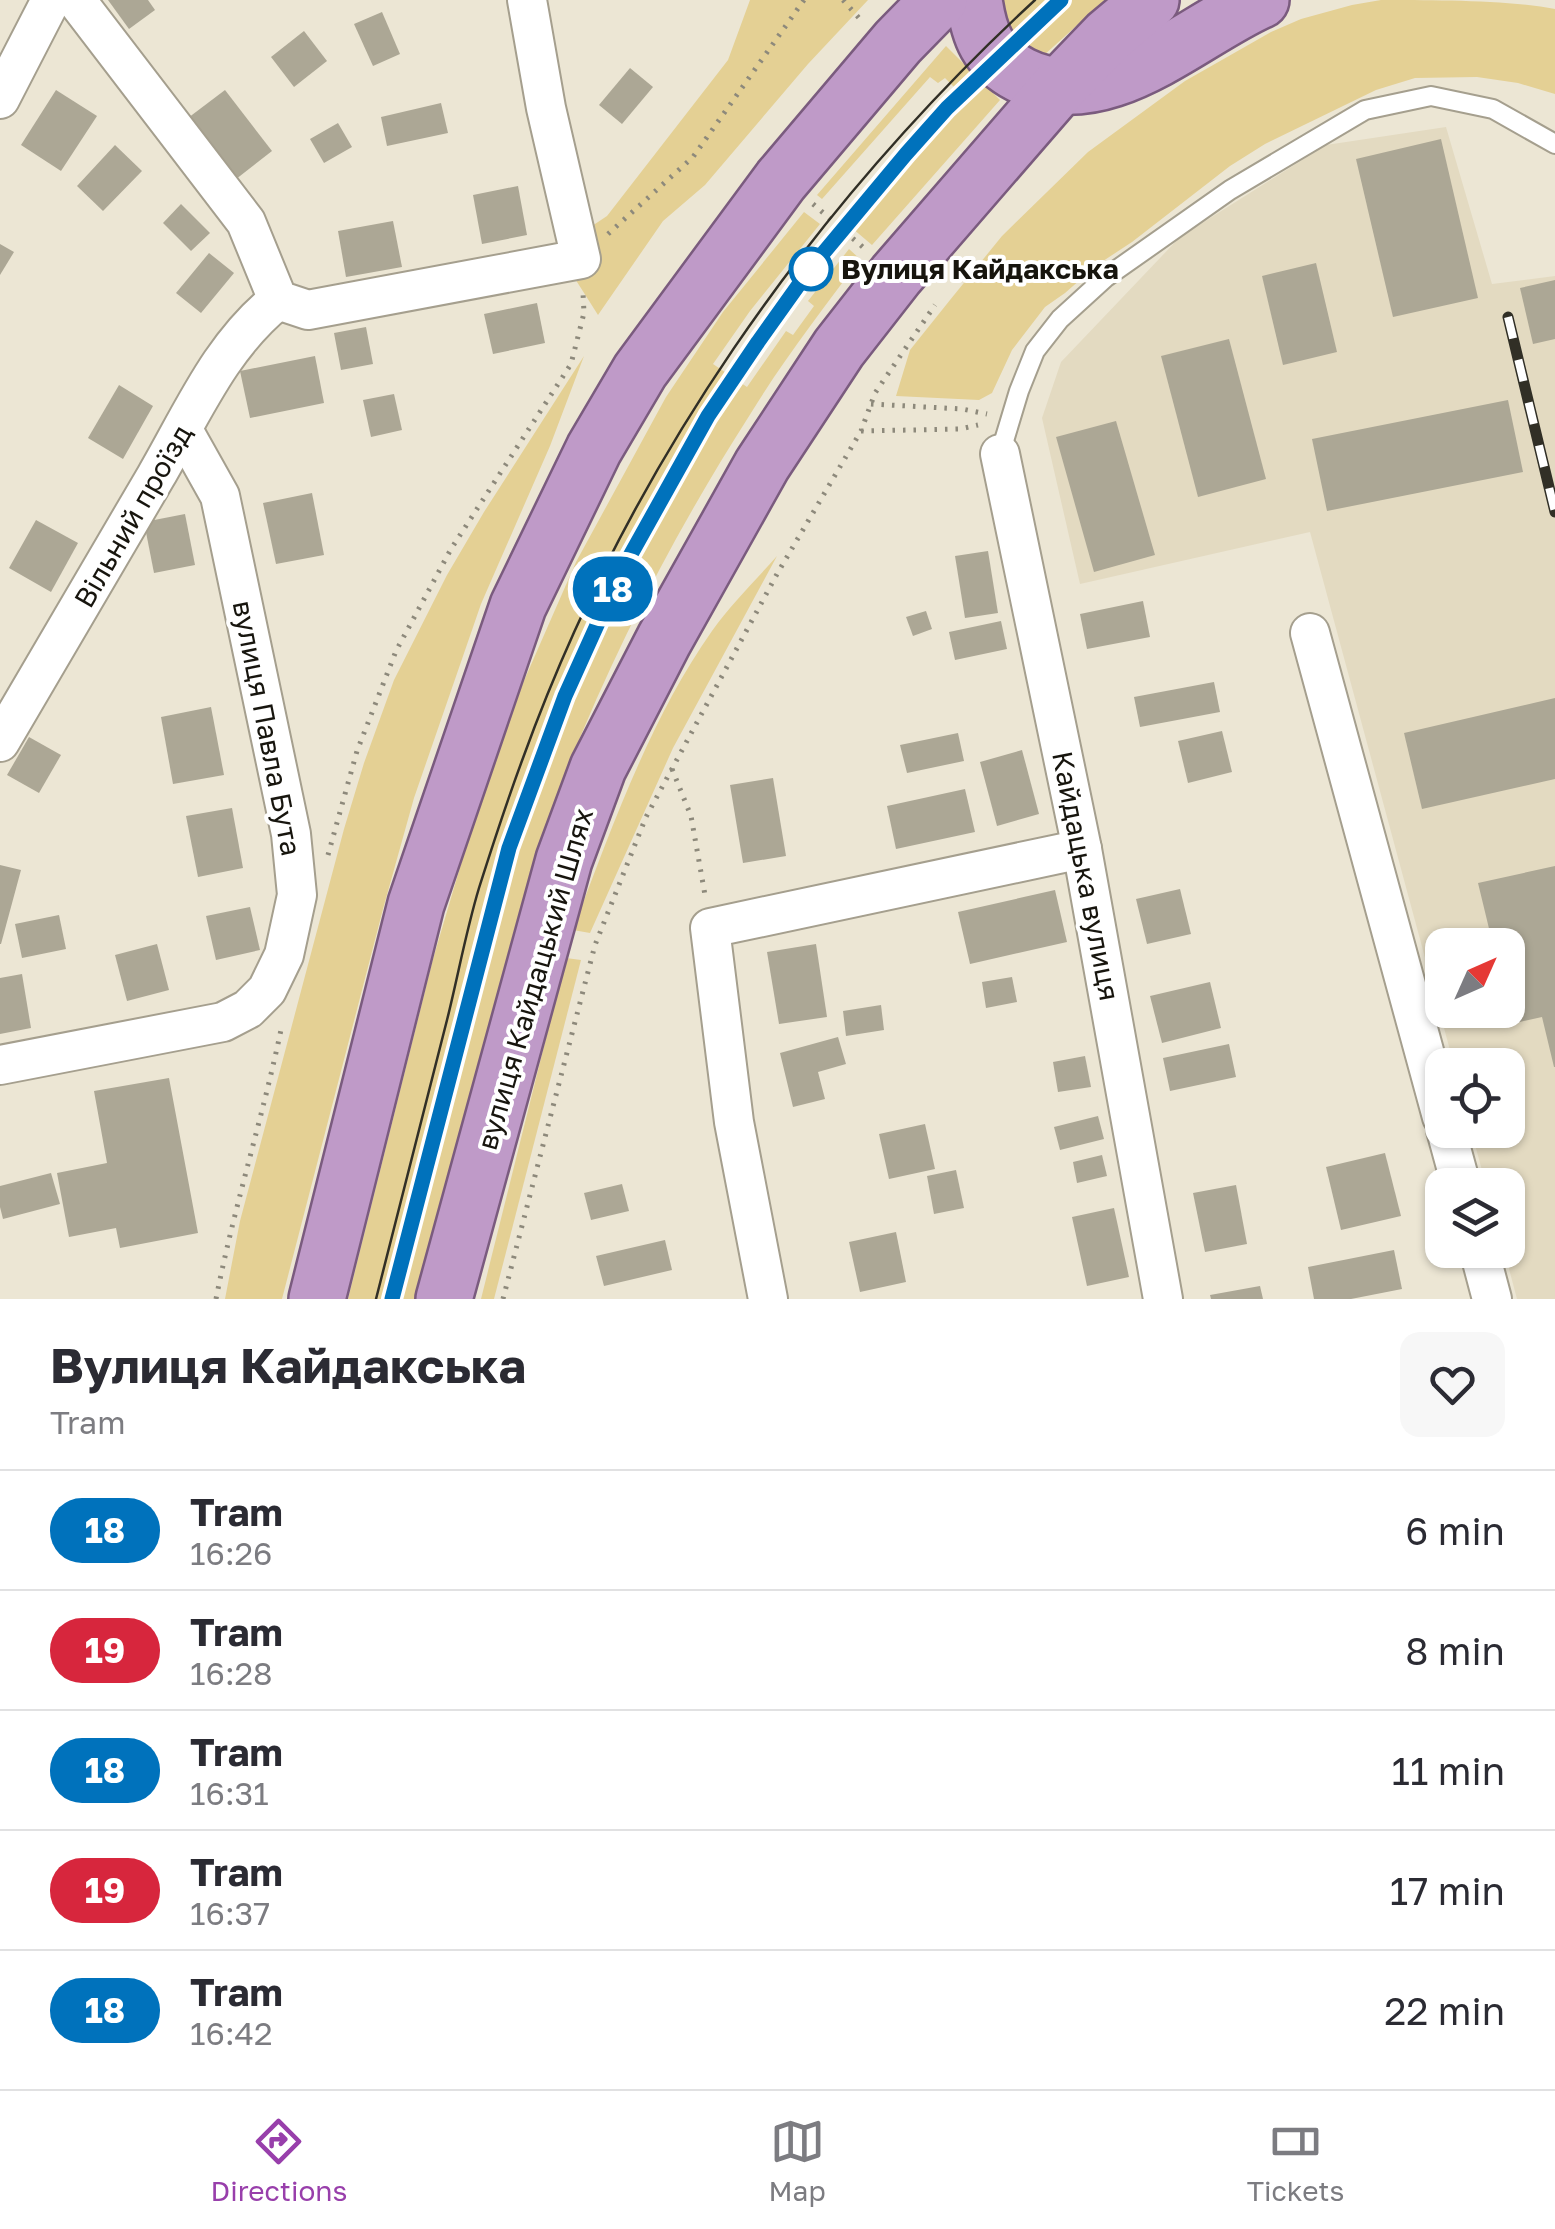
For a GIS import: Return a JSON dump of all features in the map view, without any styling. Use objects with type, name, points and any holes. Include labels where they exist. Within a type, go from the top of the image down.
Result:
[{"type":"highway","points":[[317,1299],[416,904],[518,606],[594,450],[640,370],[780,180],[939,0]]},
{"type":"highway","points":[[974,0],[986,46],[997,58],[1029,79],[1059,87],[1108,80],[1151,65],[1261,0]]},
{"type":"highway","name":"вулиця Кайдацький Шлях","points":[[444,1299],[564,860],[598,768],[664,640],[762,465],[838,348],[1059,87],[1108,36],[1150,0]]},
{"type":"street","points":[[0,99],[51,0]]},
{"type":"street","points":[[76,0],[246,222],[278,300],[308,310],[581,259],[546,108],[527,0]]},
{"type":"street","name":"Вільний проїзд","points":[[0,742],[219,364],[256,318],[278,300]]},
{"type":"street","name":"вулиця Павла Бута","points":[[0,1064],[223,1022],[248,1009],[268,990],[284,955],[297,895],[291,834],[220,496],[183,430]]},
{"type":"street","name":"Кайдацька вулиця","points":[[1005,436],[1163,1299]]},
{"type":"street","points":[[1310,634],[1425,1055]]},
{"type":"street","points":[[768,1299],[734,1122],[710,928],[1082,849]]},
{"type":"street","points":[[1484,1268],[1492,1299]]},
{"type":"lane","points":[[1005,436],[1035,351],[1060,319],[1106,278],[1230,190],[1365,110],[1431,96],[1494,109],[1554,146]]},
{"type":"path","points":[[327,860],[357,751],[396,651],[451,549],[571,364],[584,313],[581,259],[693,157],[804,0]]},
{"type":"path","points":[[844,0],[859,18]]},
{"type":"path","points":[[810,202],[868,252]]},
{"type":"path","points":[[503,1299],[595,945],[646,816],[777,574],[861,432],[875,393],[935,305]]},
{"type":"path","points":[[871,404],[962,409]]},
{"type":"path","points":[[861,432],[960,429],[1005,436]]},
{"type":"path","points":[[672,769],[691,816],[710,928]]},
{"type":"path","points":[[216,1299],[283,1022]]},
{"type":"shaded area","points":[[750,0],[868,0],[705,185],[663,221],[598,315],[553,252],[607,216],[728,60]]},
{"type":"shaded area","points":[[995,0],[1105,0],[1043,56],[1006,39]]},
{"type":"shaded area","points":[[1381,0],[1494,2],[1555,9],[1555,94],[1477,77],[1415,78],[1376,90],[1265,144],[1097,265],[1045,307],[1012,350],[992,393],[979,400],[896,396],[910,350],[1002,236],[1088,152],[1185,81],[1271,32],[1301,19]]},
{"type":"shaded area","points":[[946,46],[1000,100],[872,245],[852,228],[967,100],[945,78],[938,83],[930,77],[822,199],[817,195]]},
{"type":"shaded area","points":[[1446,127],[1492,284],[1555,276],[1555,1299],[1517,1299],[1509,1268],[1525,1268],[1525,1168],[1481,1168],[1476,1148],[1525,1148],[1525,1048],[1449,1048],[1444,1028],[1525,1028],[1525,928],[1425,928],[1425,958],[1310,532],[1080,584],[1042,418],[1061,362],[1180,237],[1326,145]]},
{"type":"shaded area","points":[[804,212],[820,224],[713,364],[747,387],[786,331],[793,335],[814,306],[808,301],[849,249],[860,259],[777,373],[698,500],[626,635],[584,728],[539,846],[517,919],[421,1299],[348,1299],[433,959],[474,820],[523,683],[576,562],[666,397],[723,312]]},
{"type":"shaded area","points":[[584,356],[550,446],[481,604],[414,798],[282,1299],[225,1299],[240,1221],[344,829],[394,680],[447,575]]},
{"type":"shaded area","points":[[777,556],[673,748],[590,933],[573,930],[634,776],[670,700],[719,621]]},
{"type":"shaded area","points":[[566,958],[581,960],[494,1299],[481,1299]]},
{"type":"building","points":[[108,0],[148,0],[155,10],[129,29]]},
{"type":"building","points":[[382,12],[400,54],[373,66],[354,24]]},
{"type":"building","points":[[304,31],[327,61],[294,87],[271,57]]},
{"type":"building","points":[[630,68],[653,87],[622,124],[599,105]]},
{"type":"building","points":[[56,90],[97,116],[61,171],[21,145]]},
{"type":"building","points":[[225,90],[272,151],[231,183],[184,121]]},
{"type":"building","points":[[441,103],[448,133],[387,146],[381,117]]},
{"type":"building","points":[[338,123],[352,147],[324,163],[310,139]]},
{"type":"building","points":[[1441,139],[1478,298],[1393,317],[1356,159]]},
{"type":"building","points":[[115,145],[142,171],[103,211],[77,186]]},
{"type":"building","points":[[518,186],[527,235],[482,244],[473,195]]},
{"type":"building","points":[[181,204],[210,233],[191,251],[163,223]]},
{"type":"building","points":[[393,221],[402,267],[346,277],[338,231]]},
{"type":"building","points":[[0,244],[14,252],[0,275]]},
{"type":"building","points":[[209,253],[234,273],[201,313],[176,293]]},
{"type":"building","points":[[1316,263],[1337,352],[1283,365],[1262,276]]},
{"type":"building","points":[[1555,280],[1555,339],[1533,344],[1520,288]]},
{"type":"building","points":[[537,303],[545,343],[493,354],[484,314]]},
{"type":"building","points":[[366,327],[373,364],[341,370],[334,333]]},
{"type":"building","points":[[1229,339],[1266,479],[1198,497],[1161,356]]},
{"type":"building","points":[[315,356],[324,403],[250,418],[240,371]]},
{"type":"building","points":[[119,385],[153,406],[123,459],[88,438]]},
{"type":"building","points":[[394,394],[402,430],[371,437],[363,400]]},
{"type":"building","points":[[1508,400],[1523,472],[1327,511],[1312,439]]},
{"type":"building","points":[[1116,421],[1155,555],[1094,572],[1056,437]]},
{"type":"building","points":[[312,493],[324,555],[276,564],[263,503]]},
{"type":"building","points":[[185,514],[195,565],[154,573],[144,522]]},
{"type":"building","points":[[36,520],[78,543],[51,592],[9,568]]},
{"type":"building","points":[[988,551],[998,613],[965,618],[955,556]]},
{"type":"building","points":[[1143,601],[1150,637],[1087,649],[1080,614]]},
{"type":"building","points":[[926,611],[932,629],[913,636],[906,617]]},
{"type":"building","points":[[1001,621],[1007,649],[955,660],[949,632]]},
{"type":"building","points":[[1214,682],[1220,712],[1140,727],[1134,697]]},
{"type":"building","points":[[1555,698],[1555,779],[1422,809],[1404,733]]},
{"type":"building","points":[[211,707],[224,775],[173,784],[161,717]]},
{"type":"building","points":[[1222,731],[1232,772],[1188,783],[1178,741]]},
{"type":"building","points":[[958,733],[964,761],[907,773],[900,745]]},
{"type":"building","points":[[29,737],[61,755],[39,793],[7,775]]},
{"type":"building","points":[[1022,750],[1039,814],[997,826],[980,762]]},
{"type":"building","points":[[773,778],[786,856],[743,863],[730,785]]},
{"type":"building","points":[[965,789],[975,832],[896,849],[887,806]]},
{"type":"building","points":[[232,808],[243,868],[198,877],[186,816]]},
{"type":"building","points":[[0,865],[21,870],[1,944],[0,944]]},
{"type":"building","points":[[1555,866],[1555,1067],[1542,1017],[1525,1021],[1525,928],[1489,928],[1478,883]]},
{"type":"building","points":[[1180,889],[1191,934],[1147,944],[1136,899]]},
{"type":"building","points":[[1055,890],[1067,942],[970,964],[958,912]]},
{"type":"building","points":[[250,907],[260,950],[216,960],[206,916]]},
{"type":"building","points":[[59,915],[66,949],[22,958],[15,924]]},
{"type":"building","points":[[157,944],[169,990],[127,1001],[115,955]]},
{"type":"building","points":[[816,944],[827,1017],[779,1024],[767,952]]},
{"type":"building","points":[[22,974],[31,1028],[0,1034],[0,978]]},
{"type":"building","points":[[1012,977],[1017,1002],[986,1008],[982,982]]},
{"type":"building","points":[[1210,982],[1221,1028],[1162,1043],[1150,996]]},
{"type":"building","points":[[881,1005],[884,1030],[846,1036],[843,1011]]},
{"type":"building","points":[[838,1037],[846,1064],[818,1072],[825,1099],[793,1107],[780,1053]]},
{"type":"building","points":[[1229,1044],[1236,1077],[1170,1091],[1163,1058]]},
{"type":"building","points":[[1085,1056],[1091,1087],[1058,1092],[1053,1062]]},
{"type":"building","points":[[169,1078],[198,1233],[120,1248],[116,1228],[69,1237],[57,1173],[107,1163],[94,1091]]},
{"type":"building","points":[[1098,1116],[1104,1139],[1060,1150],[1054,1127]]},
{"type":"building","points":[[925,1124],[935,1169],[889,1179],[879,1134]]},
{"type":"building","points":[[1385,1153],[1401,1216],[1341,1230],[1326,1167]]},
{"type":"building","points":[[1102,1155],[1107,1176],[1077,1183],[1073,1162]]},
{"type":"building","points":[[956,1170],[964,1208],[934,1214],[927,1176]]},
{"type":"building","points":[[51,1173],[60,1204],[3,1219],[0,1186]]},
{"type":"building","points":[[622,1184],[629,1211],[591,1220],[584,1193]]},
{"type":"building","points":[[1236,1185],[1247,1244],[1205,1252],[1193,1193]]},
{"type":"building","points":[[1114,1208],[1129,1277],[1087,1286],[1072,1217]]},
{"type":"building","points":[[896,1232],[906,1282],[860,1292],[849,1242]]},
{"type":"building","points":[[665,1240],[672,1270],[604,1286],[596,1256]]},
{"type":"building","points":[[1394,1250],[1402,1289],[1351,1299],[1314,1299],[1308,1267]]},
{"type":"building","points":[[1260,1286],[1263,1299],[1211,1299],[1210,1295]]},
{"type":"tram line","points":[[376,1299],[479,888],[517,774],[566,651],[616,547],[672,446],[801,255],[874,166],[952,81],[1035,0]]},
{"type":"tram line","points":[[392,1299],[509,849],[565,696],[621,572],[709,416],[810,269],[947,108],[1061,0]]},
{"type":"tram line","name":"18","points":[[392,1299],[509,848],[565,696],[621,572],[708,416],[810,269],[947,108],[1061,0]]},
{"type":"railway","points":[[1508,317],[1555,512]]},
{"type":"place","name":"Вулиця Кайдакська","points":[[811,269]]}]
